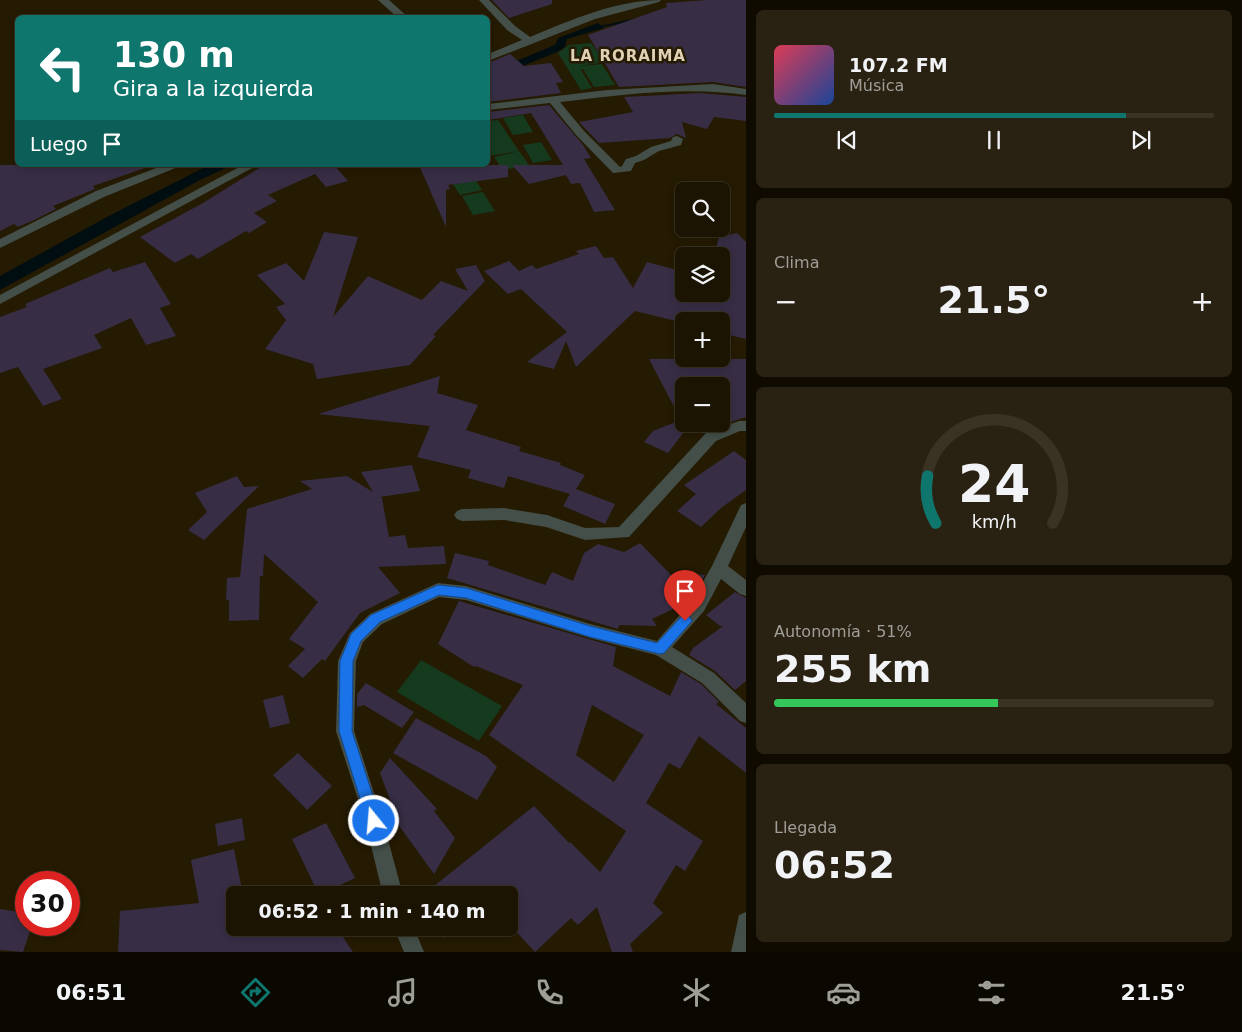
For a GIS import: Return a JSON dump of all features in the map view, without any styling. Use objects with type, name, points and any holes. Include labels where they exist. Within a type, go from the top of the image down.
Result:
[{"type":"street","points":[[383,0],[400,15]]},
{"type":"street","points":[[484,0],[511,28],[530,41]]},
{"type":"street","points":[[490,57],[607,11],[656,0]]},
{"type":"street","points":[[490,107],[607,92],[713,87],[746,92]]},
{"type":"street","points":[[552,99],[580,133],[617,171],[627,169],[630,161],[640,158],[655,149],[678,143],[677,139]]},
{"type":"street","points":[[0,244],[100,194],[169,167]]},
{"type":"street","points":[[0,300],[248,167]]},
{"type":"street","points":[[462,515],[504,514],[547,521],[585,534],[623,533],[711,437],[732,428],[746,426]]},
{"type":"street","points":[[660,649],[698,606],[719,568],[746,509]]},
{"type":"street","points":[[719,568],[746,589]]},
{"type":"street","points":[[392,886],[346,731],[347,661],[356,638],[376,618],[438,590],[466,593],[590,631],[660,649],[708,678],[746,715]]},
{"type":"street","points":[[741,952],[746,922]]},
{"type":"street","points":[[407,936],[414,952]]},
{"type":"green space","points":[[591,43],[605,62],[580,66],[602,64],[615,85],[594,87],[583,69],[581,70],[592,88],[581,90],[558,53],[569,45]]},
{"type":"green space","points":[[523,115],[533,132],[513,135],[503,118]]},
{"type":"green space","points":[[498,120],[519,151],[490,156],[490,121]]},
{"type":"green space","points":[[541,142],[552,160],[533,163],[523,145]]},
{"type":"green space","points":[[519,151],[529,165],[503,170],[494,157]]},
{"type":"green space","points":[[475,179],[482,190],[460,195],[452,183]]},
{"type":"green space","points":[[483,192],[495,211],[473,215],[462,196]]},
{"type":"green space","points":[[421,660],[502,706],[479,741],[397,692]]},
{"type":"shaded area","points":[[598,23],[604,28],[567,39],[565,47],[557,52],[490,79],[490,72],[556,44],[558,38]]},
{"type":"shaded area","points":[[205,167],[228,167],[200,180],[0,290],[0,276],[107,217]]},
{"type":"building","points":[[492,0],[552,0],[552,4],[509,18]]},
{"type":"building","points":[[746,0],[746,87],[713,82],[619,87],[588,35],[667,7],[666,3]]},
{"type":"building","points":[[510,54],[524,66],[551,63],[563,82],[556,83],[561,93],[490,102],[490,62]]},
{"type":"building","points":[[700,93],[746,97],[746,121],[714,117],[707,129],[682,122],[686,138],[677,134],[670,138],[599,143],[579,122],[633,112],[624,97]]},
{"type":"building","points":[[549,105],[583,145],[591,158],[584,159],[615,210],[594,212],[580,183],[571,184],[566,175],[529,184],[512,165],[563,165],[531,113],[490,120],[490,112]]},
{"type":"building","points":[[0,165],[15,165],[15,167],[145,167],[93,186],[95,189],[53,206],[56,209],[34,220],[18,227],[14,224],[0,231]]},
{"type":"building","points":[[490,165],[508,165],[508,177],[448,185],[450,189],[446,190],[446,227],[420,167],[490,167]]},
{"type":"building","points":[[261,167],[336,167],[348,181],[326,187],[315,174],[268,195],[277,201],[254,213],[267,222],[249,233],[246,231],[198,259],[191,254],[175,263],[140,237],[203,203]]},
{"type":"building","points":[[324,232],[358,237],[333,317],[368,276],[422,300],[441,281],[468,291],[455,269],[476,265],[485,281],[433,335],[436,336],[410,365],[317,379],[313,364],[265,349],[286,320],[276,307],[285,304],[257,275],[286,263],[304,281]]},
{"type":"building","points":[[737,233],[746,242],[746,339],[730,335],[730,312],[675,312],[675,321],[635,311],[576,367],[566,341],[554,369],[527,362],[567,332],[521,289],[508,294],[484,271],[509,261],[519,271],[532,265],[536,269],[579,254],[576,251],[596,246],[604,258],[613,257],[633,288],[647,262],[675,270],[675,302],[730,302],[730,247],[716,247],[719,237],[730,237],[730,235]]},
{"type":"building","points":[[145,262],[171,304],[160,308],[176,336],[146,345],[131,318],[94,335],[102,348],[43,369],[62,399],[43,406],[18,367],[0,373],[0,317],[27,307],[25,304],[110,268],[113,272]]},
{"type":"building","points":[[649,359],[675,359],[675,367],[730,367],[730,359],[746,359],[746,417],[730,422],[730,377],[675,377],[675,409]]},
{"type":"building","points":[[440,376],[437,393],[478,405],[466,430],[521,447],[519,451],[561,463],[560,465],[585,475],[576,489],[615,504],[605,524],[563,506],[570,494],[508,476],[504,488],[468,478],[471,470],[417,457],[430,426],[318,414]]},
{"type":"building","points":[[675,422],[675,432],[684,432],[668,453],[644,442],[653,431]]},
{"type":"building","points":[[734,451],[746,460],[746,490],[721,508],[701,527],[677,511],[696,494],[684,485]]},
{"type":"building","points":[[412,465],[420,491],[380,497],[382,498],[389,537],[405,535],[408,548],[444,546],[446,564],[378,567],[400,593],[360,613],[325,661],[322,659],[303,678],[288,666],[305,649],[289,639],[318,602],[264,554],[263,576],[260,576],[259,620],[229,621],[229,600],[226,600],[227,578],[240,577],[247,509],[312,489],[300,481],[347,476],[373,492],[361,472]]},
{"type":"building","points":[[237,476],[244,487],[259,486],[204,540],[188,530],[207,512],[195,493]]},
{"type":"building","points":[[640,543],[672,576],[679,572],[705,575],[690,601],[652,619],[657,626],[619,625],[618,629],[447,578],[455,553],[489,561],[488,565],[545,585],[552,572],[573,581],[584,553],[598,544],[624,552]]},
{"type":"building","points":[[735,592],[746,598],[746,681],[735,690],[715,671],[689,655],[693,648],[723,626],[720,626],[706,615]]},
{"type":"building","points":[[459,601],[616,647],[613,666],[670,696],[681,672],[701,684],[719,702],[716,704],[746,728],[746,773],[699,736],[680,769],[669,763],[646,803],[703,841],[685,871],[676,865],[653,903],[663,913],[630,944],[633,952],[612,952],[597,907],[578,925],[571,918],[535,952],[518,934],[518,886],[434,886],[534,806],[600,872],[626,831],[489,735],[523,685],[476,666],[474,667],[438,644]],"holes":[[[592,705],[644,735],[614,782],[576,755]]]},
{"type":"building","points":[[366,683],[414,712],[402,728],[364,705],[357,707],[357,694]]},
{"type":"building","points":[[283,695],[290,723],[270,728],[263,700]]},
{"type":"building","points":[[416,718],[486,756],[497,767],[477,800],[393,753]]},
{"type":"building","points":[[298,753],[332,786],[307,810],[273,775]]},
{"type":"building","points":[[390,758],[437,809],[434,811],[455,838],[434,874],[400,827],[380,773]]},
{"type":"building","points":[[242,818],[245,840],[218,846],[215,824]]},
{"type":"building","points":[[326,823],[355,878],[338,886],[315,886],[292,839]]},
{"type":"building","points":[[234,849],[241,886],[226,886],[226,936],[342,936],[353,952],[118,952],[120,911],[199,903],[191,860]]},
{"type":"building","points":[[0,909],[15,911],[15,936],[28,936],[23,952],[0,950]]},
{"type":"waterway","points":[[592,28],[633,20]]},
{"type":"district","name":"LA RORAIMA","points":[[628,56]]},
{"type":"route","points":[[374,821],[346,731],[347,661],[356,638],[376,618],[438,590],[466,593],[590,631],[660,649],[685,621]]}]
